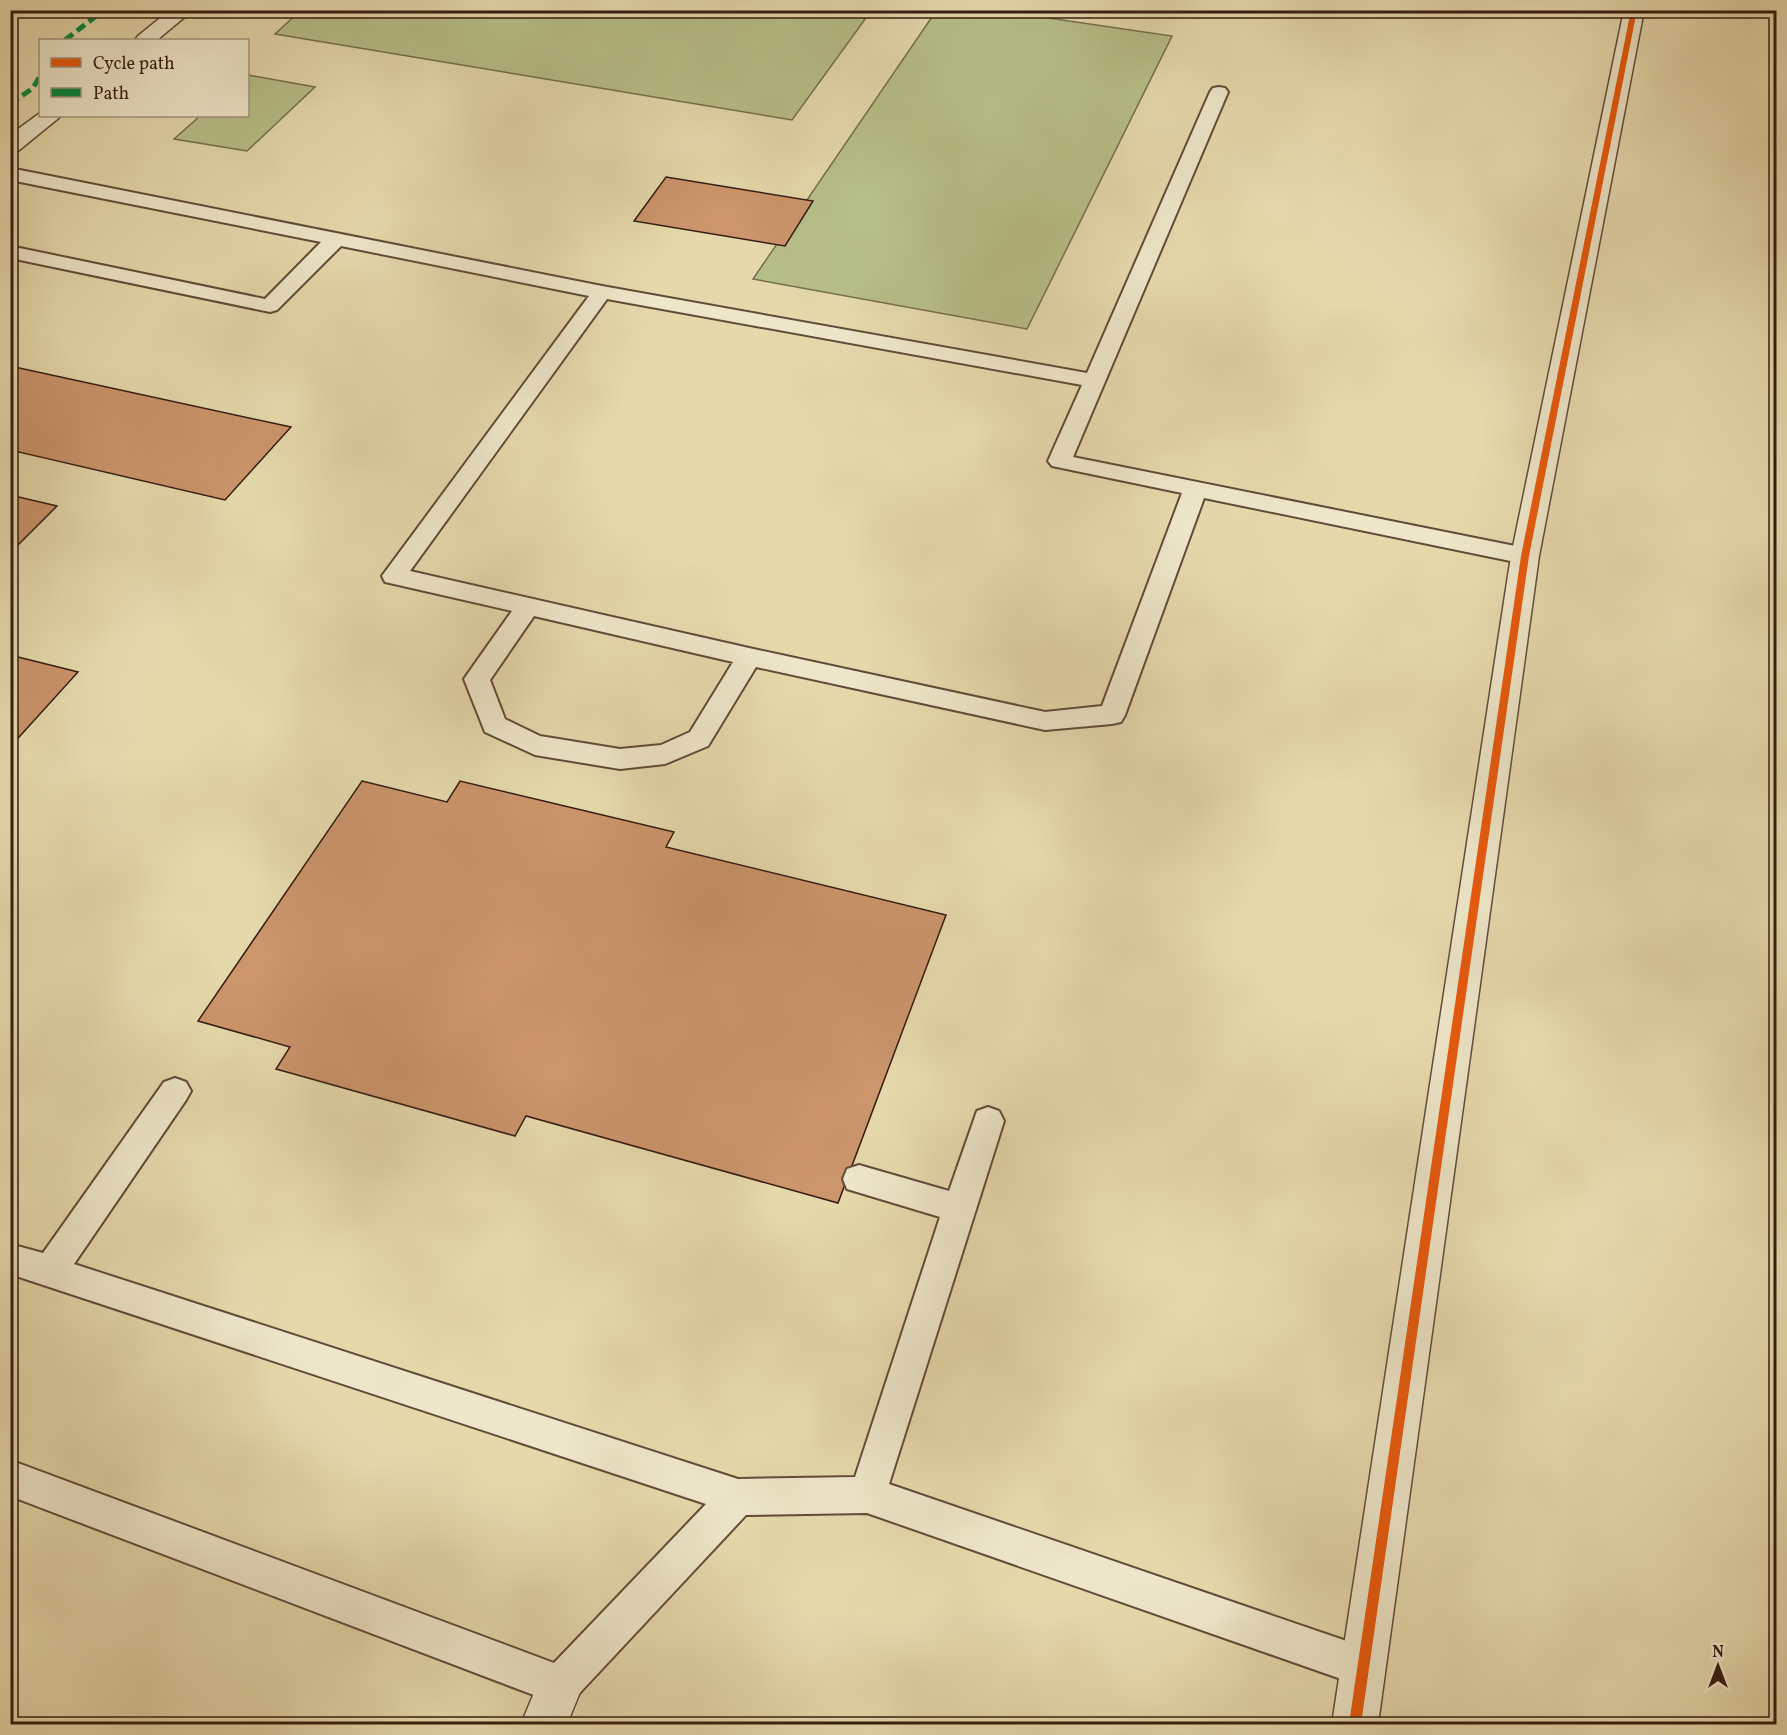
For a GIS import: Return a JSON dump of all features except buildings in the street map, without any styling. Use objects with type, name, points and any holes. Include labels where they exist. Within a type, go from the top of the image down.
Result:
[{"type":"street","points":[[146,39],[183,10]]},
{"type":"street","points":[[1355,1725],[1525,556],[1634,10]]},
{"type":"street","points":[[11,145],[49,117]]},
{"type":"lane","points":[[1219,92],[1060,461],[1525,556]]},
{"type":"lane","points":[[10,174],[602,292],[1094,381]]},
{"type":"lane","points":[[10,252],[270,306],[336,239]]},
{"type":"lane","points":[[602,292],[394,576],[527,608],[1045,721],[1112,715],[1195,489]]},
{"type":"lane","points":[[527,608],[477,679],[494,725],[535,745],[620,759],[665,754],[699,739],[749,657]]},
{"type":"lane","points":[[50,1271],[175,1091]]},
{"type":"lane","points":[[867,1495],[988,1121]]},
{"type":"lane","points":[[859,1179],[959,1208]]},
{"type":"lane","points":[[10,1259],[738,1497],[867,1495],[1364,1667]]},
{"type":"lane","points":[[10,1478],[552,1705],[738,1497]]},
{"type":"green space","points":[[301,10],[871,11],[792,120],[275,34]]},
{"type":"green space","points":[[936,11],[1001,11],[1172,36],[1027,329],[753,279]]},
{"type":"green space","points":[[249,75],[315,87],[247,151],[174,139],[199,117],[249,117]]},
{"type":"marked path","points":[[66,39],[104,10]]},
{"type":"marked path","points":[[10,104],[33,88],[39,78]]},
{"type":"cycle path","points":[[1355,1724],[1525,556],[1634,10]]}]
